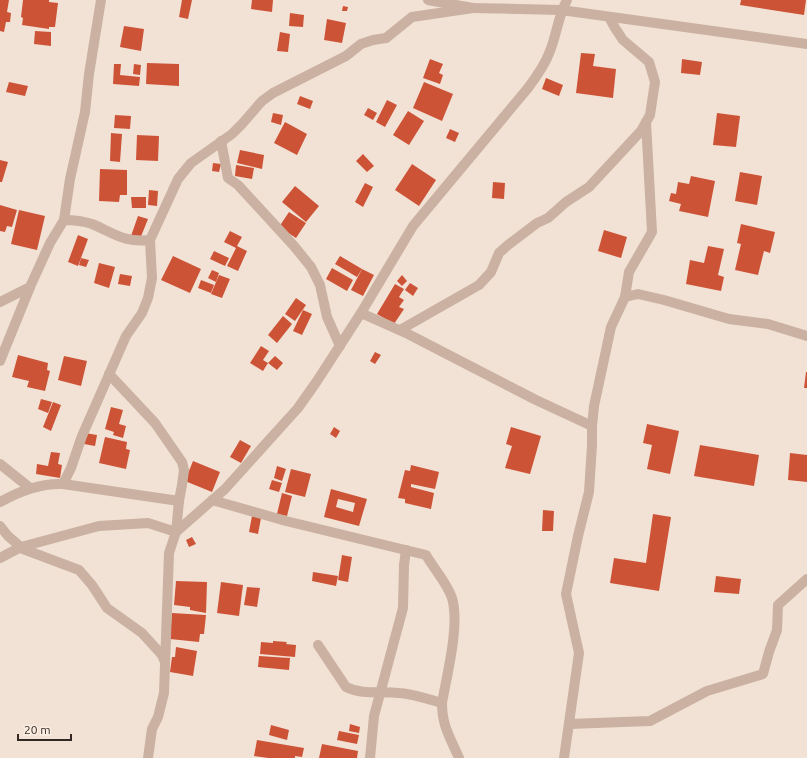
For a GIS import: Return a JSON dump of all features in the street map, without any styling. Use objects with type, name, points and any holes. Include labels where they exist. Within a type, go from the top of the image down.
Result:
[{"type":"street","points":[[0,361],[30,287],[50,243],[64,220],[70,179],[85,112],[89,74],[101,0]]},
{"type":"street","points":[[428,0],[473,8],[561,10],[807,44]]},
{"type":"street","points":[[176,532],[224,489],[298,408],[340,346],[413,226],[528,88],[544,66],[551,50],[561,10],[567,0]]},
{"type":"street","points":[[63,484],[71,468],[82,436],[126,336],[142,312],[148,298],[152,278],[150,240],[178,179],[191,163],[242,124],[262,101],[273,93],[346,56],[361,44],[386,38],[412,17],[473,8]]},
{"type":"street","points":[[400,330],[479,285],[491,272],[499,253],[537,223],[548,218],[566,202],[588,187],[641,131],[650,115],[654,82],[649,62],[623,40],[610,17]]},
{"type":"street","points":[[564,758],[579,653],[566,594],[589,492],[594,406],[611,327],[624,297],[629,272],[652,232],[646,122]]},
{"type":"street","points":[[221,141],[228,178],[238,185],[294,246],[311,267],[320,285],[327,317],[340,346]]},
{"type":"street","points":[[64,220],[79,220],[92,224],[119,238],[133,241],[150,240]]},
{"type":"street","points":[[0,302],[30,287]]},
{"type":"street","points":[[624,297],[638,294],[730,319],[768,324],[807,336]]},
{"type":"street","points":[[360,313],[400,330],[536,400],[592,426]]},
{"type":"street","points":[[109,374],[155,423],[182,462],[184,470],[176,532],[169,553],[164,693],[158,717],[152,729],[148,758]]},
{"type":"street","points":[[0,464],[30,488]]},
{"type":"street","points":[[0,502],[15,493],[53,483],[179,501]]},
{"type":"street","points":[[212,500],[286,521],[426,555],[451,597],[453,607],[453,636],[442,703],[444,724],[459,758]]},
{"type":"street","points":[[0,558],[21,547],[99,526],[148,523],[176,532]]},
{"type":"street","points":[[0,526],[8,536],[21,547],[79,570],[92,585],[107,608],[142,633],[162,655],[164,660]]},
{"type":"street","points":[[370,758],[374,716],[403,608],[406,550]]},
{"type":"street","points":[[569,724],[650,721],[707,691],[763,674],[768,652],[777,630],[778,605],[807,579]]},
{"type":"street","points":[[318,645],[346,687],[359,692],[405,694],[442,703]]},
{"type":"building","points":[[0,0],[9,0],[7,12],[11,13],[10,22],[6,22],[4,32],[0,31]]},
{"type":"building","points":[[23,0],[49,0],[49,2],[58,3],[55,27],[49,27],[49,29],[22,25],[23,18],[21,17]]},
{"type":"building","points":[[182,0],[192,0],[188,19],[179,17]]},
{"type":"building","points":[[252,0],[273,0],[272,12],[251,9]]},
{"type":"building","points":[[741,0],[806,0],[804,15],[740,5]]},
{"type":"building","points":[[343,6],[348,7],[347,11],[342,11]]},
{"type":"building","points":[[290,13],[304,15],[303,27],[289,26]]},
{"type":"building","points":[[327,19],[346,23],[342,43],[324,40]]},
{"type":"building","points":[[124,26],[144,29],[141,51],[120,47]]},
{"type":"building","points":[[35,31],[51,32],[51,46],[34,44]]},
{"type":"building","points":[[280,32],[290,34],[288,52],[277,51]]},
{"type":"building","points":[[581,53],[595,54],[593,66],[616,69],[613,98],[576,93]]},
{"type":"building","points":[[430,59],[443,64],[439,73],[443,75],[440,84],[423,78]]},
{"type":"building","points":[[682,59],[702,62],[700,75],[681,73]]},
{"type":"building","points":[[147,63],[179,64],[179,86],[146,84]]},
{"type":"building","points":[[114,64],[121,64],[120,75],[140,77],[139,86],[113,84]]},
{"type":"building","points":[[134,64],[141,65],[140,75],[133,74]]},
{"type":"building","points":[[546,78],[563,85],[559,96],[542,89]]},
{"type":"building","points":[[9,82],[28,86],[25,96],[6,92]]},
{"type":"building","points":[[424,82],[453,94],[442,121],[413,108]]},
{"type":"building","points":[[300,96],[313,101],[310,109],[297,104]]},
{"type":"building","points":[[387,100],[397,105],[385,127],[376,122]]},
{"type":"building","points":[[368,108],[377,113],[373,120],[364,115]]},
{"type":"building","points":[[408,111],[424,121],[409,145],[393,135]]},
{"type":"building","points":[[273,113],[283,115],[281,125],[271,122]]},
{"type":"building","points":[[717,113],[740,116],[736,147],[713,145]]},
{"type":"building","points":[[115,115],[131,116],[130,129],[114,128]]},
{"type":"building","points":[[285,122],[307,134],[297,155],[274,143]]},
{"type":"building","points":[[450,129],[459,133],[455,142],[446,138]]},
{"type":"building","points":[[111,133],[122,134],[120,162],[110,161]]},
{"type":"building","points":[[137,135],[159,136],[158,161],[136,160]]},
{"type":"building","points":[[240,150],[264,155],[262,169],[237,163]]},
{"type":"building","points":[[363,154],[374,166],[367,172],[356,161]]},
{"type":"building","points":[[0,160],[8,162],[2,182],[0,182]]},
{"type":"building","points":[[213,163],[221,164],[219,172],[212,171]]},
{"type":"building","points":[[412,164],[436,180],[419,206],[395,190]]},
{"type":"building","points":[[236,165],[254,168],[252,179],[235,176]]},
{"type":"building","points":[[100,169],[127,170],[127,195],[120,195],[119,202],[99,201]]},
{"type":"building","points":[[740,172],[762,176],[757,205],[735,201]]},
{"type":"building","points":[[691,176],[715,181],[708,217],[679,211],[681,204],[669,201],[671,193],[676,194],[678,182],[689,184]]},
{"type":"building","points":[[493,182],[505,183],[504,199],[492,198]]},
{"type":"building","points":[[365,183],[373,187],[363,207],[355,202]]},
{"type":"building","points":[[295,186],[319,206],[306,222],[282,202]]},
{"type":"building","points":[[149,190],[158,191],[157,206],[148,205]]},
{"type":"building","points":[[131,197],[146,197],[146,208],[132,208]]},
{"type":"building","points":[[0,205],[17,210],[12,227],[7,226],[5,232],[0,231]]},
{"type":"building","points":[[19,210],[45,216],[37,250],[11,244]]},
{"type":"building","points":[[289,212],[306,223],[296,238],[279,227]]},
{"type":"building","points":[[138,216],[148,219],[140,239],[131,236]]},
{"type":"building","points":[[741,224],[775,232],[770,253],[764,251],[758,275],[735,270],[741,244],[737,243]]},
{"type":"building","points":[[604,230],[627,237],[621,258],[598,251]]},
{"type":"building","points":[[230,231],[242,237],[237,246],[247,251],[238,271],[227,266],[236,248],[224,242]]},
{"type":"building","points":[[78,235],[88,239],[78,266],[68,262]]},
{"type":"building","points":[[708,246],[724,249],[718,275],[724,277],[721,291],[686,284],[690,260],[704,263]]},
{"type":"building","points":[[214,251],[229,258],[225,266],[210,259]]},
{"type":"building","points":[[173,256],[201,269],[190,293],[161,280]]},
{"type":"building","points":[[340,256],[362,269],[357,277],[335,264]]},
{"type":"building","points":[[81,258],[89,260],[86,267],[79,265]]},
{"type":"building","points":[[99,263],[115,267],[109,288],[94,283]]},
{"type":"building","points":[[332,268],[353,280],[347,291],[326,279]]},
{"type":"building","points":[[362,269],[374,275],[363,296],[351,290]]},
{"type":"building","points":[[212,270],[219,273],[216,282],[208,278]]},
{"type":"building","points":[[120,274],[132,276],[130,286],[118,284]]},
{"type":"building","points":[[219,275],[230,279],[222,298],[211,294]]},
{"type":"building","points":[[402,275],[407,281],[402,286],[397,281]]},
{"type":"building","points":[[201,280],[214,285],[211,293],[198,288]]},
{"type":"building","points":[[410,283],[418,288],[413,296],[405,290]]},
{"type":"building","points":[[395,284],[404,289],[399,297],[404,300],[399,307],[404,309],[394,324],[377,314]]},
{"type":"building","points":[[296,298],[306,305],[295,321],[285,314]]},
{"type":"building","points":[[303,310],[312,314],[302,335],[293,331]]},
{"type":"building","points":[[283,316],[292,324],[277,343],[268,335]]},
{"type":"building","points":[[261,346],[269,351],[263,360],[268,363],[263,371],[250,363]]},
{"type":"building","points":[[375,352],[381,355],[375,364],[370,361]]},
{"type":"building","points":[[18,355],[48,363],[47,370],[50,371],[45,391],[27,387],[29,381],[12,377]]},
{"type":"building","points":[[64,356],[87,361],[81,386],[58,380]]},
{"type":"building","points":[[275,356],[283,363],[277,370],[268,363]]},
{"type":"building","points":[[806,372],[807,388],[804,388]]},
{"type":"building","points":[[41,399],[52,402],[48,413],[38,409]]},
{"type":"building","points":[[53,402],[61,405],[51,431],[43,427]]},
{"type":"building","points":[[111,407],[123,410],[119,424],[126,426],[123,438],[113,435],[114,432],[105,429]]},
{"type":"building","points":[[647,424],[679,431],[670,474],[647,469],[652,445],[643,443]]},
{"type":"building","points":[[334,427],[340,431],[336,438],[330,434]]},
{"type":"building","points":[[511,427],[541,436],[530,474],[505,468],[512,446],[506,444]]},
{"type":"building","points":[[85,433],[97,435],[95,446],[84,444]]},
{"type":"building","points":[[105,437],[127,442],[126,449],[130,450],[126,469],[99,463]]},
{"type":"building","points":[[240,440],[251,446],[241,463],[230,457]]},
{"type":"building","points":[[700,445],[759,455],[754,486],[694,476]]},
{"type":"building","points":[[51,452],[60,453],[58,464],[62,465],[60,478],[36,474],[37,464],[48,466]]},
{"type":"building","points":[[790,453],[807,455],[807,482],[788,480]]},
{"type":"building","points":[[193,461],[220,472],[212,492],[185,481]]},
{"type":"building","points":[[411,465],[439,472],[435,489],[411,484],[411,487],[434,493],[431,509],[405,503],[405,499],[398,498],[405,470],[410,471]]},
{"type":"building","points":[[277,466],[286,469],[282,481],[274,478]]},
{"type":"building","points":[[291,469],[311,474],[305,497],[285,492]]},
{"type":"building","points":[[272,480],[282,483],[279,492],[269,489]]},
{"type":"building","points":[[331,489],[367,499],[359,526],[324,517]],"holes":[[[338,499],[355,503],[353,512],[336,507]]]},
{"type":"building","points":[[282,493],[292,496],[287,516],[277,514]]},
{"type":"building","points":[[543,510],[554,511],[553,531],[542,531]]},
{"type":"building","points":[[653,514],[671,517],[659,591],[610,583],[614,558],[646,563]]},
{"type":"building","points":[[252,516],[261,518],[258,534],[249,532]]},
{"type":"building","points":[[192,537],[196,544],[189,547],[186,540]]},
{"type":"building","points":[[342,555],[352,557],[348,582],[338,580]]},
{"type":"building","points":[[313,572],[338,576],[336,586],[312,581]]},
{"type":"building","points":[[716,576],[741,579],[739,594],[714,592]]},
{"type":"building","points":[[176,581],[207,582],[206,613],[190,610],[190,607],[174,605]]},
{"type":"building","points":[[221,582],[243,585],[239,616],[217,613]]},
{"type":"building","points":[[247,587],[260,588],[257,607],[244,605]]},
{"type":"building","points":[[172,613],[206,615],[204,634],[200,634],[199,642],[170,639]]},
{"type":"building","points":[[273,641],[287,642],[286,644],[296,645],[295,657],[260,654],[261,642],[273,643]]},
{"type":"building","points":[[176,647],[197,651],[193,676],[170,672],[172,657],[175,657]]},
{"type":"building","points":[[259,656],[290,658],[289,670],[258,667]]},
{"type":"building","points":[[350,724],[360,727],[359,733],[349,731]]},
{"type":"building","points":[[271,725],[289,730],[287,740],[269,735]]},
{"type":"building","points":[[339,731],[359,735],[357,744],[337,740]]},
{"type":"building","points":[[257,740],[304,748],[302,757],[295,756],[295,758],[268,758],[254,756]]},
{"type":"building","points":[[322,744],[358,751],[357,758],[319,758]]}]
